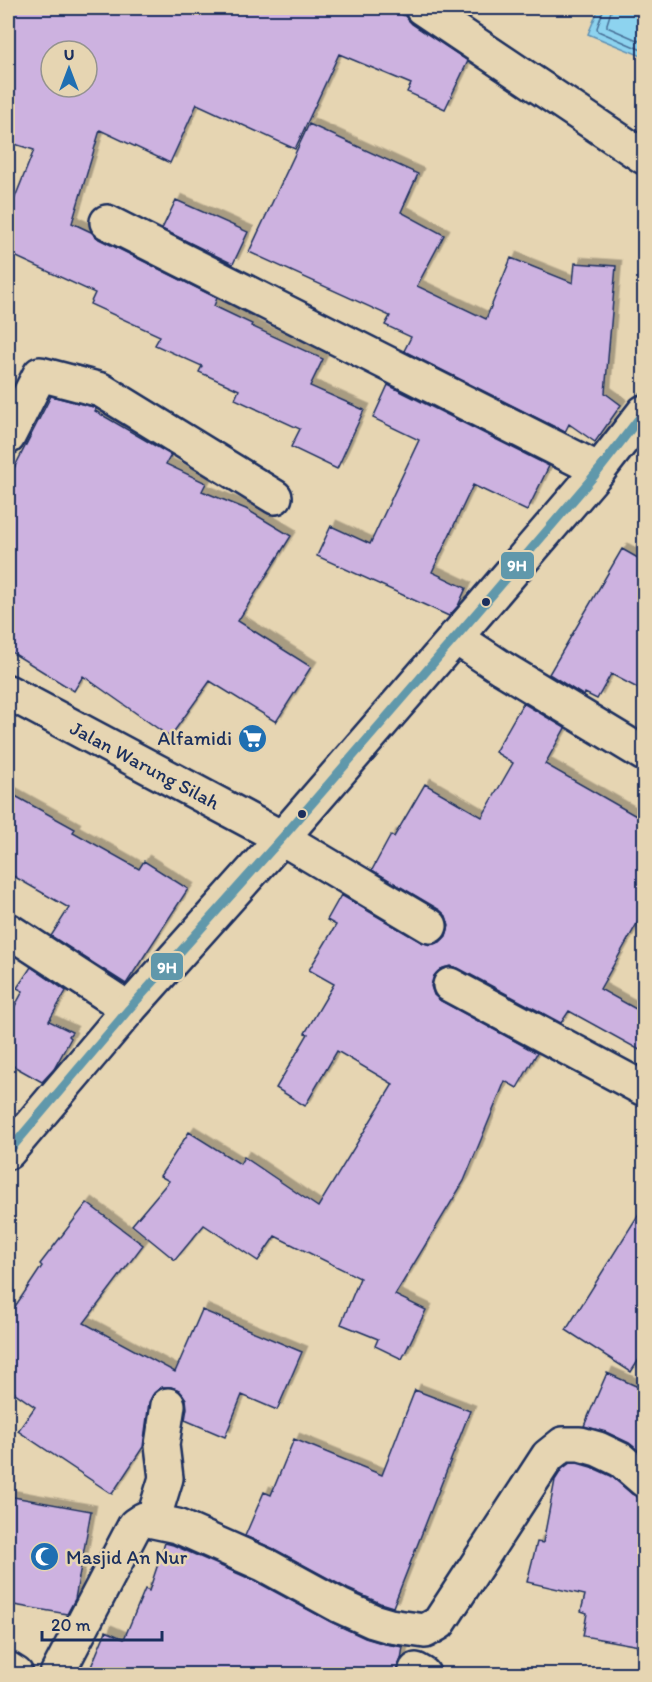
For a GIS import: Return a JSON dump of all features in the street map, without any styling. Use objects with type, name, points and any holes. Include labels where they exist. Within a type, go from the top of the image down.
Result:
[{"type":"street","points":[[422,8],[645,157]]},
{"type":"street","points":[[107,222],[599,470]]},
{"type":"street","points":[[8,437],[39,374],[101,390],[275,497]]},
{"type":"street","points":[[8,1152],[129,1009],[461,642],[599,470],[642,422]]},
{"type":"street","points":[[461,642],[645,753]]},
{"type":"street","name":"Jalan Warung Silah","points":[[8,692],[282,838],[430,926]]},
{"type":"street","points":[[8,930],[129,1009]]},
{"type":"street","points":[[450,985],[645,1089]]},
{"type":"street","points":[[153,1520],[166,1478],[162,1445],[168,1405]]},
{"type":"street","points":[[57,1674],[135,1525],[144,1519],[177,1526],[265,1565],[340,1606],[373,1621],[390,1626],[425,1630],[439,1623],[548,1456],[563,1444],[580,1444],[598,1449],[621,1460],[645,1480]]},
{"type":"street","points":[[8,1669],[16,1674]]},
{"type":"water","points":[[599,8],[644,8],[644,57],[588,34]]},
{"type":"building","points":[[8,8],[387,8],[405,16],[412,24],[468,61],[445,109],[407,92],[411,84],[339,54],[295,149],[197,104],[170,163],[100,130],[72,223],[91,232],[99,239],[217,298],[214,306],[252,324],[251,326],[323,359],[310,386],[364,410],[337,469],[291,447],[300,429],[235,399],[239,390],[199,372],[202,366],[155,345],[160,336],[90,304],[95,293],[8,253],[8,215],[34,150],[8,142],[8,121],[14,97],[8,95]]},
{"type":"building","points":[[309,124],[418,174],[401,212],[444,235],[417,286],[486,319],[511,258],[573,283],[575,263],[616,266],[605,393],[621,405],[595,442],[569,424],[565,432],[404,351],[411,337],[385,325],[390,316],[249,252]]},
{"type":"building","points":[[176,200],[248,232],[233,264],[162,229]]},
{"type":"building","points":[[388,385],[549,466],[527,511],[473,485],[432,572],[466,588],[458,606],[449,616],[317,556],[331,526],[370,544],[419,440],[373,418]]},
{"type":"building","points":[[51,396],[94,407],[95,411],[171,455],[166,464],[206,483],[202,491],[246,509],[291,536],[238,621],[311,667],[276,722],[210,681],[170,737],[83,676],[74,691],[8,650],[8,480]]},
{"type":"building","points":[[622,549],[645,562],[645,692],[611,674],[597,699],[585,693],[584,696],[549,674]]},
{"type":"building","points":[[523,703],[565,728],[545,764],[645,821],[644,911],[600,989],[645,1014],[645,1053],[569,1011],[561,1023],[458,968],[450,966],[441,969],[434,976],[431,986],[434,995],[441,1001],[537,1053],[517,1088],[505,1081],[464,1181],[395,1295],[426,1310],[402,1359],[375,1346],[378,1339],[341,1324],[360,1278],[275,1236],[258,1261],[204,1225],[175,1260],[132,1225],[169,1181],[160,1176],[189,1132],[240,1164],[244,1157],[318,1207],[393,1084],[337,1051],[305,1106],[276,1088],[334,984],[309,970],[336,925],[327,920],[341,895],[421,942],[430,945],[440,942],[446,936],[449,926],[446,916],[440,910],[372,870],[391,835],[394,837],[425,784],[482,817],[513,763],[495,752]]},
{"type":"building","points":[[8,792],[75,829],[73,832],[139,869],[144,861],[188,889],[126,984],[51,936],[69,908],[8,873]]},
{"type":"building","points":[[31,967],[66,991],[49,1021],[72,1032],[54,1069],[42,1082],[8,1063],[8,1019],[23,991],[17,988]]},
{"type":"building","points":[[87,1203],[143,1245],[84,1323],[175,1372],[202,1310],[302,1352],[277,1410],[242,1395],[225,1437],[185,1420],[186,1399],[179,1390],[162,1387],[154,1393],[149,1402],[143,1447],[112,1494],[18,1431],[35,1407],[8,1388],[8,1317],[42,1266],[40,1264]]},
{"type":"building","points":[[645,1204],[645,1350],[631,1372],[566,1330]]},
{"type":"building","points":[[607,1373],[645,1390],[645,1456],[629,1443],[606,1432],[584,1426]]},
{"type":"building","points":[[415,1390],[470,1411],[393,1607],[348,1589],[245,1536],[264,1492],[271,1495],[294,1439],[382,1475]]},
{"type":"building","points":[[570,1463],[591,1467],[611,1476],[632,1494],[645,1498],[645,1647],[583,1636],[587,1613],[581,1611],[585,1595],[527,1582],[537,1542],[543,1543],[555,1480],[562,1469]]},
{"type":"building","name":"Masjid An Nur","points":[[8,1496],[91,1511],[75,1599],[67,1614],[8,1604]]},
{"type":"building","points":[[165,1543],[257,1582],[365,1638],[403,1647],[398,1674],[88,1674],[106,1631],[124,1639],[145,1589],[149,1591]]},
{"type":"transit line","name":"9H","points":[[8,1152],[129,1009],[282,838],[486,602],[599,470],[644,412]]},
{"type":"place","name":"Alfamidi","points":[[253,738]]},
{"type":"place","name":"Masjid An Nur","points":[[45,1557]]}]
